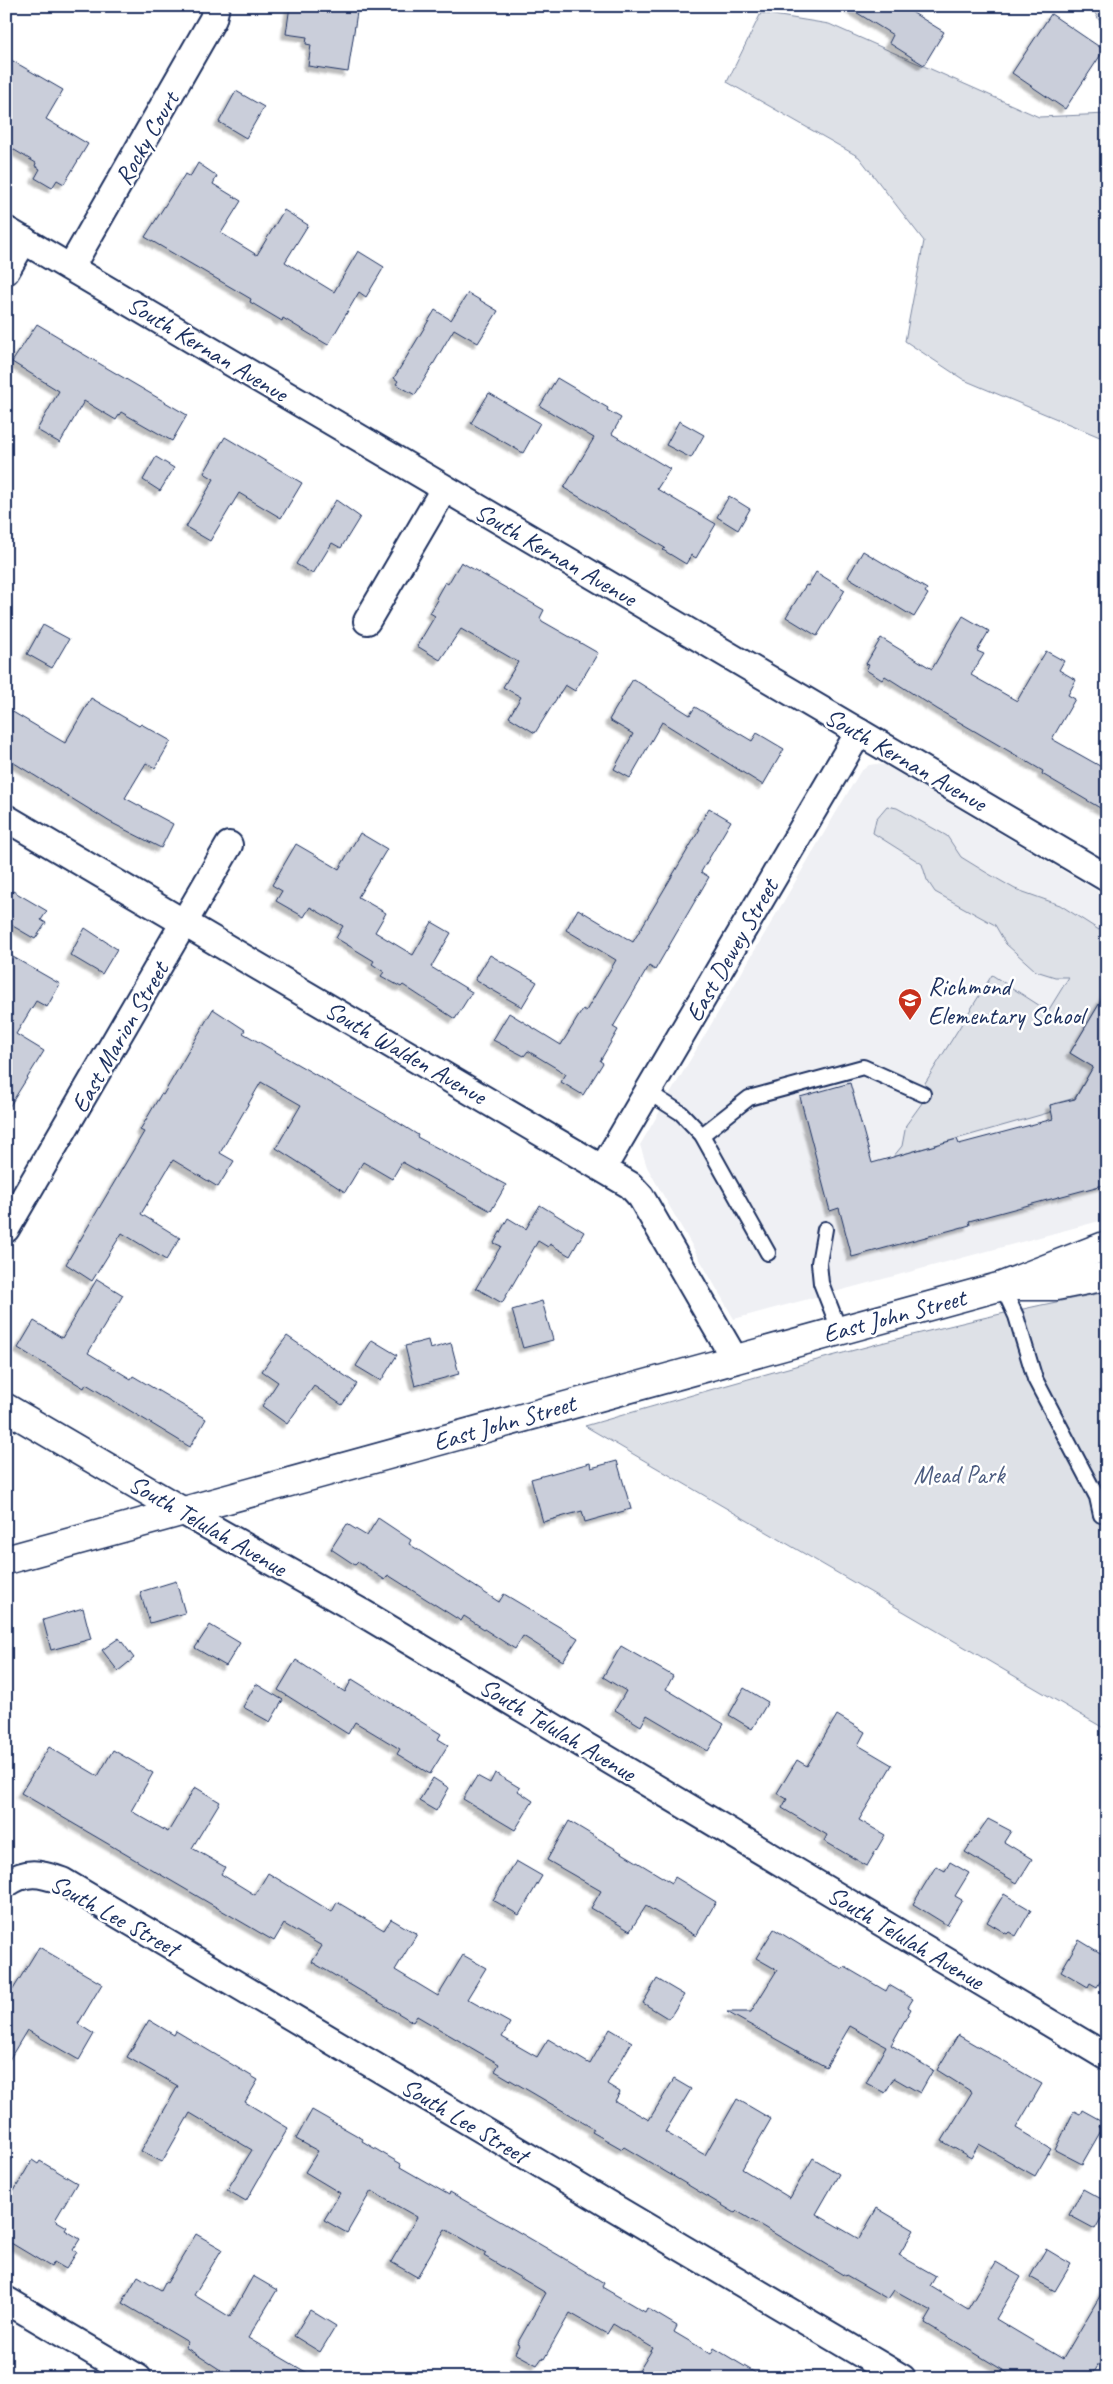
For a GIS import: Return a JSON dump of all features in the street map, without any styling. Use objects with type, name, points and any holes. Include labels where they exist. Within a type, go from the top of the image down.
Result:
[{"type":"street","name":"Rocky Court","points":[[71,267],[162,111],[213,19],[216,6]]},
{"type":"street","name":"South Kernan Avenue","points":[[15,235],[1107,878]]},
{"type":"street","points":[[6,271],[15,235]]},
{"type":"street","points":[[367,621],[444,489]]},
{"type":"street","name":"East Dewey Street","points":[[603,1168],[859,732]]},
{"type":"street","name":"South Walden Avenue","points":[[6,818],[630,1185],[641,1197],[734,1358]]},
{"type":"street","name":"East Marion Street","points":[[6,1229],[185,924],[229,845]]},
{"type":"street","name":"East John Street","points":[[6,1560],[839,1329],[1002,1286],[1107,1245]]},
{"type":"street","name":"East John Street","points":[[1002,1286],[1056,1286],[1107,1276]]},
{"type":"street","name":"South Telulah Avenue","points":[[6,1408],[182,1512],[361,1612],[1107,2057]]},
{"type":"street","name":"South Lee Street","points":[[15,1879],[39,1874],[62,1882],[902,2378]]},
{"type":"street","points":[[6,2300],[138,2378]]},
{"type":"lane","points":[[702,1135],[749,1098],[863,1067],[923,1094]]},
{"type":"lane","points":[[648,1092],[681,1113],[702,1135],[768,1253]]},
{"type":"lane","points":[[825,1229],[819,1262],[821,1282],[839,1329]]},
{"type":"lane","points":[[1002,1286],[1016,1316],[1035,1379],[1097,1497],[1101,1515]]},
{"type":"shaded area","name":"Richmond Elementary School","points":[[869,765],[885,765],[1107,897],[1107,1219],[734,1319],[647,1167],[640,1145],[860,772]]},
{"type":"green space","points":[[1091,6],[1107,6],[1107,34]]},
{"type":"green space","points":[[761,13],[829,24],[1039,117],[1107,114],[1107,440],[964,380],[905,341],[924,241],[859,157],[727,82]]},
{"type":"green space","points":[[887,806],[897,808],[947,836],[961,857],[1015,889],[1060,905],[1099,930],[1107,921],[1107,991],[1070,1053],[1093,1067],[1075,1098],[1050,1105],[1051,1112],[893,1157],[902,1146],[906,1125],[922,1103],[925,1083],[992,975],[1048,1011],[1069,977],[1055,977],[1036,971],[1006,944],[995,925],[935,892],[927,880],[922,864],[873,833],[876,819]]},
{"type":"green space","name":"Mead Park","points":[[1107,1292],[1107,1730],[585,1426],[780,1370],[910,1336],[1041,1305]]},
{"type":"building","points":[[290,6],[316,6],[357,12],[348,72],[308,66],[311,45],[306,44],[307,37],[286,34]]},
{"type":"building","points":[[846,6],[902,6],[944,32],[924,65],[889,43],[893,35]]},
{"type":"building","points":[[1051,14],[1104,50],[1065,109],[1012,73]]},
{"type":"building","points":[[6,57],[63,90],[46,119],[88,144],[64,184],[57,180],[52,188],[35,178],[40,169],[35,166],[36,163],[6,145]]},
{"type":"building","points":[[236,91],[264,107],[246,138],[219,122]]},
{"type":"building","points":[[198,163],[217,176],[213,184],[241,201],[221,233],[257,255],[284,210],[308,225],[285,262],[334,292],[358,251],[384,267],[366,297],[359,292],[328,345],[283,318],[282,321],[250,302],[251,299],[145,237],[185,174],[190,177]]},
{"type":"building","points":[[468,293],[498,311],[478,343],[454,329],[415,395],[396,384],[398,381],[394,378],[435,310],[451,320]]},
{"type":"building","points":[[37,324],[62,339],[61,341],[187,415],[172,441],[121,412],[116,420],[84,401],[60,443],[37,430],[59,391],[12,362]]},
{"type":"building","points":[[557,378],[608,408],[607,410],[621,418],[612,434],[670,469],[657,489],[716,524],[696,558],[691,555],[686,564],[663,550],[665,548],[564,488],[594,438],[540,406]]},
{"type":"building","points":[[489,393],[540,423],[523,453],[471,423]]},
{"type":"building","points":[[679,421],[704,435],[691,458],[666,445]]},
{"type":"building","points":[[225,437],[302,483],[281,518],[239,493],[210,541],[186,527],[214,479],[204,473]]},
{"type":"building","points":[[156,457],[174,468],[160,491],[143,480]]},
{"type":"building","points":[[729,496],[750,509],[738,530],[717,517]]},
{"type":"building","points":[[336,500],[360,517],[341,548],[332,543],[313,574],[296,564]]},
{"type":"building","points":[[863,551],[927,589],[925,592],[928,594],[914,617],[848,577]]},
{"type":"building","points":[[461,562],[544,610],[540,618],[542,621],[598,653],[575,691],[565,685],[535,733],[509,717],[521,697],[503,687],[518,662],[461,629],[440,660],[417,646],[435,616],[430,613],[438,600],[436,598],[445,582],[448,584]]},
{"type":"building","points":[[816,572],[845,590],[817,636],[786,617]]},
{"type":"building","points":[[963,616],[989,631],[977,651],[984,654],[971,675],[1017,701],[1046,651],[1064,661],[1059,670],[1076,680],[1068,695],[1075,699],[1052,739],[1107,770],[1107,812],[1042,774],[1043,771],[885,676],[882,680],[866,670],[869,665],[866,664],[881,638],[932,669]]},
{"type":"building","points":[[43,625],[69,639],[52,668],[27,654]]},
{"type":"building","points":[[633,679],[690,715],[695,707],[752,741],[757,733],[784,749],[763,785],[662,722],[630,778],[614,769],[633,734],[609,720]]},
{"type":"building","points":[[91,698],[139,726],[141,724],[171,741],[155,768],[146,763],[125,798],[173,824],[161,848],[110,822],[6,758],[6,708],[65,743]]},
{"type":"building","points":[[709,808],[731,821],[701,872],[709,877],[655,970],[649,966],[613,1027],[618,1030],[600,1061],[603,1063],[583,1095],[561,1082],[566,1074],[528,1051],[524,1056],[493,1040],[509,1013],[561,1045],[583,1009],[586,1011],[616,960],[566,930],[578,909],[633,942],[700,829],[698,828]]},
{"type":"building","points":[[360,833],[387,849],[358,897],[386,913],[375,932],[413,955],[432,922],[451,933],[431,967],[472,992],[455,1019],[403,985],[401,987],[381,976],[384,972],[372,964],[374,961],[336,938],[343,926],[310,907],[304,917],[276,901],[282,891],[272,885],[296,844],[339,869]]},
{"type":"building","points":[[13,891],[47,911],[41,920],[46,923],[35,939],[6,922],[6,903]]},
{"type":"building","points":[[85,928],[117,949],[102,974],[70,955]]},
{"type":"building","points":[[6,953],[60,984],[47,1007],[36,1001],[16,1034],[44,1051],[6,1112]]},
{"type":"building","points":[[490,955],[537,982],[522,1007],[475,980]]},
{"type":"building","points":[[1107,991],[1107,1184],[969,1221],[970,1225],[852,1257],[839,1208],[830,1211],[800,1097],[850,1083],[872,1163],[957,1139],[959,1144],[1053,1119],[1050,1105],[1075,1099],[1093,1067],[1070,1053]]},
{"type":"building","points":[[213,1009],[245,1030],[243,1033],[386,1115],[418,1135],[417,1137],[506,1185],[491,1211],[402,1162],[392,1179],[363,1162],[345,1192],[276,1148],[301,1105],[261,1082],[220,1153],[234,1161],[218,1187],[173,1160],[141,1214],[180,1238],[166,1260],[122,1233],[92,1281],[66,1264],[144,1132],[140,1130],[161,1094],[163,1095]]},
{"type":"building","points":[[540,1205],[584,1232],[570,1256],[550,1244],[548,1247],[538,1241],[502,1303],[476,1288],[501,1246],[494,1243],[508,1218],[526,1229]]},
{"type":"building","points":[[97,1279],[123,1295],[88,1353],[131,1379],[133,1376],[206,1419],[190,1447],[86,1384],[84,1388],[18,1348],[34,1321],[62,1338]]},
{"type":"building","points":[[542,1301],[553,1340],[523,1348],[512,1310]]},
{"type":"building","points":[[287,1336],[357,1384],[342,1405],[314,1386],[287,1424],[262,1406],[278,1382],[262,1371]]},
{"type":"building","points":[[372,1340],[397,1355],[381,1381],[356,1366]]},
{"type":"building","points":[[428,1340],[430,1349],[451,1343],[459,1374],[415,1386],[405,1346]]},
{"type":"building","points":[[617,1461],[631,1509],[585,1522],[582,1511],[543,1522],[531,1479],[590,1463],[591,1468]]},
{"type":"building","points":[[378,1518],[411,1540],[409,1544],[499,1602],[504,1594],[578,1638],[563,1661],[523,1636],[515,1649],[464,1616],[461,1621],[388,1575],[385,1580],[358,1562],[355,1565],[331,1549],[347,1524],[367,1536]]},
{"type":"building","points":[[176,1581],[185,1613],[150,1623],[140,1592]]},
{"type":"building","points":[[83,1608],[91,1639],[51,1650],[43,1620]]},
{"type":"building","points":[[210,1625],[240,1643],[226,1666],[195,1648]]},
{"type":"building","points":[[119,1638],[134,1658],[118,1671],[102,1650]]},
{"type":"building","points":[[621,1646],[673,1676],[666,1689],[724,1724],[708,1751],[647,1715],[641,1726],[615,1710],[626,1691],[603,1677]]},
{"type":"building","points":[[296,1660],[345,1692],[352,1679],[441,1734],[438,1739],[448,1745],[430,1774],[397,1754],[400,1749],[355,1722],[348,1734],[278,1690]]},
{"type":"building","points":[[256,1684],[283,1700],[270,1722],[243,1707]]},
{"type":"building","points":[[744,1688],[768,1702],[752,1729],[729,1715]]},
{"type":"building","points":[[837,1715],[865,1732],[858,1745],[892,1765],[859,1820],[885,1835],[867,1866],[824,1841],[827,1835],[782,1808],[787,1799],[777,1793],[797,1760],[807,1766]]},
{"type":"building","points":[[49,1747],[98,1776],[113,1750],[153,1773],[131,1811],[168,1832],[195,1787],[220,1802],[192,1848],[225,1867],[221,1874],[255,1895],[268,1873],[332,1912],[337,1902],[384,1930],[391,1919],[417,1934],[395,1970],[438,1996],[463,1955],[486,1968],[467,1999],[510,2023],[502,2037],[537,2057],[548,2039],[590,2064],[610,2029],[632,2042],[607,2084],[620,2092],[615,2101],[649,2120],[674,2079],[691,2089],[665,2132],[705,2155],[737,2099],[771,2119],[742,2169],[790,2198],[813,2158],[839,2174],[816,2214],[859,2239],[877,2208],[914,2230],[899,2255],[936,2276],[930,2286],[968,2309],[996,2262],[1021,2277],[996,2319],[1063,2359],[1107,2284],[1107,2350],[1092,2376],[1096,2378],[1016,2378],[925,2323],[932,2311],[894,2290],[888,2299],[845,2276],[737,2211],[735,2213],[624,2147],[622,2149],[592,2132],[594,2129],[495,2071],[499,2064],[417,2016],[413,2022],[312,1962],[322,1946],[284,1924],[274,1941],[21,1793]]},
{"type":"building","points":[[495,1773],[520,1788],[518,1791],[533,1801],[515,1830],[463,1799],[477,1776],[490,1783]]},
{"type":"building","points":[[433,1778],[449,1788],[436,1811],[419,1801]]},
{"type":"building","points":[[988,1819],[1011,1831],[1004,1842],[1032,1859],[1017,1883],[965,1852]]},
{"type":"building","points":[[569,1821],[672,1883],[675,1877],[716,1902],[696,1936],[646,1906],[630,1931],[591,1908],[601,1891],[547,1860]]},
{"type":"building","points":[[516,1861],[542,1876],[519,1915],[493,1900]]},
{"type":"building","points":[[950,1862],[969,1873],[955,1896],[962,1900],[947,1925],[913,1904],[936,1866],[945,1871]]},
{"type":"building","points":[[1004,1894],[1031,1910],[1016,1936],[1009,1932],[1007,1934],[987,1922]]},
{"type":"building","points":[[774,1929],[828,1962],[843,1969],[845,1967],[886,1991],[889,1985],[913,1999],[908,2007],[911,2009],[891,2045],[933,2070],[920,2093],[894,2078],[885,2093],[866,2083],[886,2046],[850,2026],[826,2067],[727,2012],[751,2012],[777,1970],[756,1958]]},
{"type":"building","points":[[1079,1940],[1107,1957],[1107,1970],[1097,1987],[1090,1983],[1088,1987],[1061,1971]]},
{"type":"building","points":[[39,1947],[102,1984],[78,2024],[94,2034],[79,2060],[27,2030],[6,2065],[6,2001]]},
{"type":"building","points":[[657,1979],[684,1995],[669,2019],[643,2003]]},
{"type":"building","points":[[149,2020],[174,2035],[176,2031],[258,2080],[245,2102],[288,2128],[246,2201],[227,2190],[252,2150],[190,2113],[162,2162],[141,2151],[178,2086],[127,2057]]},
{"type":"building","points":[[958,2035],[1042,2084],[1016,2128],[1051,2149],[1035,2176],[979,2144],[971,2158],[942,2141],[972,2092],[937,2070]]},
{"type":"building","points":[[312,2110],[363,2139],[362,2141],[401,2164],[400,2167],[449,2195],[450,2192],[560,2256],[604,2283],[602,2287],[645,2312],[647,2308],[677,2326],[674,2332],[711,2354],[714,2348],[764,2378],[651,2378],[639,2371],[653,2348],[613,2324],[607,2334],[570,2313],[544,2359],[542,2358],[537,2365],[515,2353],[519,2345],[517,2344],[546,2293],[484,2256],[486,2253],[445,2229],[417,2277],[391,2262],[417,2217],[371,2191],[347,2233],[324,2220],[340,2193],[305,2172],[318,2151],[296,2139]]},
{"type":"building","points":[[1082,2110],[1102,2121],[1099,2127],[1102,2129],[1082,2164],[1055,2150],[1074,2111],[1080,2114]]},
{"type":"building","points":[[32,2160],[38,2164],[40,2161],[77,2183],[55,2220],[67,2227],[65,2230],[80,2239],[73,2250],[77,2252],[66,2269],[54,2262],[51,2267],[6,2240],[6,2187],[14,2191]]},
{"type":"building","points":[[1083,2189],[1107,2202],[1107,2208],[1095,2229],[1069,2215]]},
{"type":"building","points":[[196,2234],[222,2249],[194,2295],[230,2317],[253,2276],[277,2290],[248,2338],[316,2378],[233,2378],[185,2347],[188,2342],[122,2303],[138,2276],[161,2290]]},
{"type":"building","points":[[1046,2249],[1071,2264],[1055,2291],[1030,2277]]},
{"type":"building","points":[[310,2310],[336,2326],[320,2352],[294,2336]]},
{"type":"place","name":"Richmond Elementary School","points":[[910,1021]]}]
